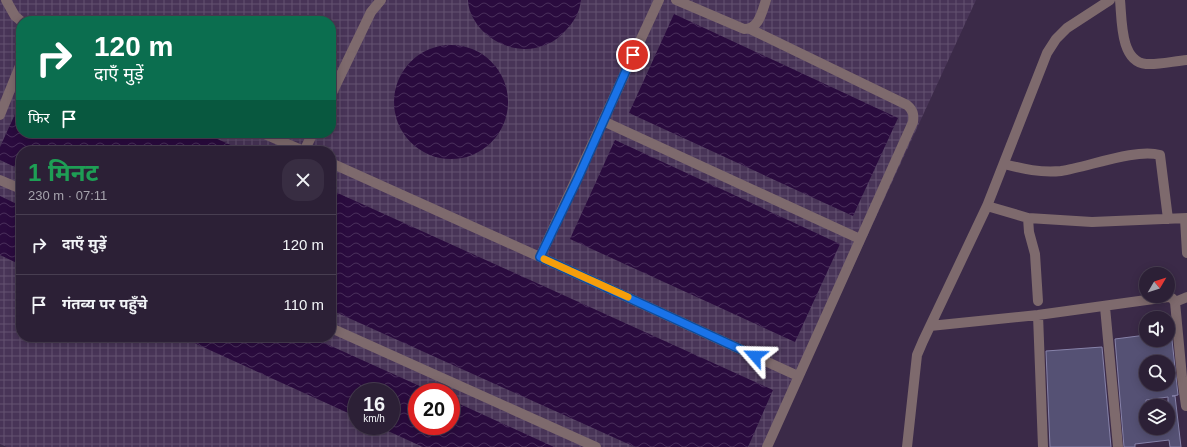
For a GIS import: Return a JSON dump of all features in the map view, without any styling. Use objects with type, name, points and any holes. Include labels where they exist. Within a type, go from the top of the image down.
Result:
[{"type":"street","points":[[6,0],[16,17]]},
{"type":"street","points":[[336,85],[371,12],[381,0]]},
{"type":"street","points":[[540,257],[659,0]]},
{"type":"street","points":[[676,0],[744,29],[750,29],[907,105],[911,108],[914,115],[767,447]]},
{"type":"street","points":[[750,29],[758,20],[766,0]]},
{"type":"street","points":[[907,447],[917,355],[987,206],[1047,53],[1056,39],[1067,28],[1110,0]]},
{"type":"street","points":[[1120,0],[1125,43],[1132,57],[1137,62],[1146,64],[1187,60]]},
{"type":"street","points":[[0,115],[16,75]]},
{"type":"street","points":[[603,121],[860,239]]},
{"type":"street","points":[[274,138],[292,146]]},
{"type":"street","points":[[1004,164],[1036,172],[1061,171],[1137,154],[1160,155],[1168,220]]},
{"type":"street","points":[[336,165],[798,376]]},
{"type":"street","points":[[0,180],[16,187]]},
{"type":"street","points":[[987,206],[1028,218],[1092,222],[1186,219],[1187,253]]},
{"type":"street","points":[[1028,218],[1029,232],[1035,254],[1038,301]]},
{"type":"street","points":[[1186,406],[1175,302],[1187,297]]},
{"type":"street","points":[[930,326],[1038,315],[1139,302]]},
{"type":"street","points":[[1105,307],[1118,447]]},
{"type":"street","points":[[1038,315],[1043,447]]},
{"type":"street","points":[[336,330],[596,447]]},
{"type":"shaded area","points":[[0,0],[976,0],[770,447],[7,447],[0,444]]},
{"type":"water","points":[[468,0],[581,0],[574,20],[557,39],[546,45],[523,49],[511,47],[489,37],[474,19],[469,8]]},
{"type":"water","points":[[674,14],[898,118],[853,216],[629,113]]},
{"type":"water","points":[[451,45],[462,46],[473,50],[483,55],[491,62],[498,70],[503,80],[507,91],[507,113],[503,124],[498,134],[491,142],[483,149],[473,154],[462,158],[451,159],[440,158],[429,154],[419,149],[411,142],[404,134],[399,124],[395,113],[394,102],[395,91],[399,80],[404,70],[411,62],[419,55],[429,50],[440,46]]},
{"type":"water","points":[[16,112],[16,138],[215,138],[233,146],[16,146],[16,168],[0,160],[0,147]]},
{"type":"water","points":[[615,140],[840,244],[795,342],[570,239]]},
{"type":"water","points":[[336,192],[773,390],[748,447],[635,447],[336,312]]},
{"type":"water","points":[[0,196],[16,204],[16,263],[0,255]]},
{"type":"water","points":[[192,342],[322,342],[413,383],[408,383],[408,435],[460,435],[460,404],[554,447],[423,447],[397,435],[400,435],[400,383],[348,383],[348,413]]},
{"type":"building","points":[[1139,336],[1139,347],[1173,347],[1174,355],[1139,355],[1139,391],[1175,391],[1175,368],[1178,395],[1172,396],[1175,396],[1181,447],[1170,447],[1169,440],[1135,444],[1135,447],[1124,447],[1115,339]]},
{"type":"building","points":[[1102,347],[1111,447],[1050,447],[1046,351]]},
{"type":"slow traffic","points":[[544,259],[628,297]]},
{"type":"route","points":[[633,55],[578,178],[540,257],[755,356]]}]
